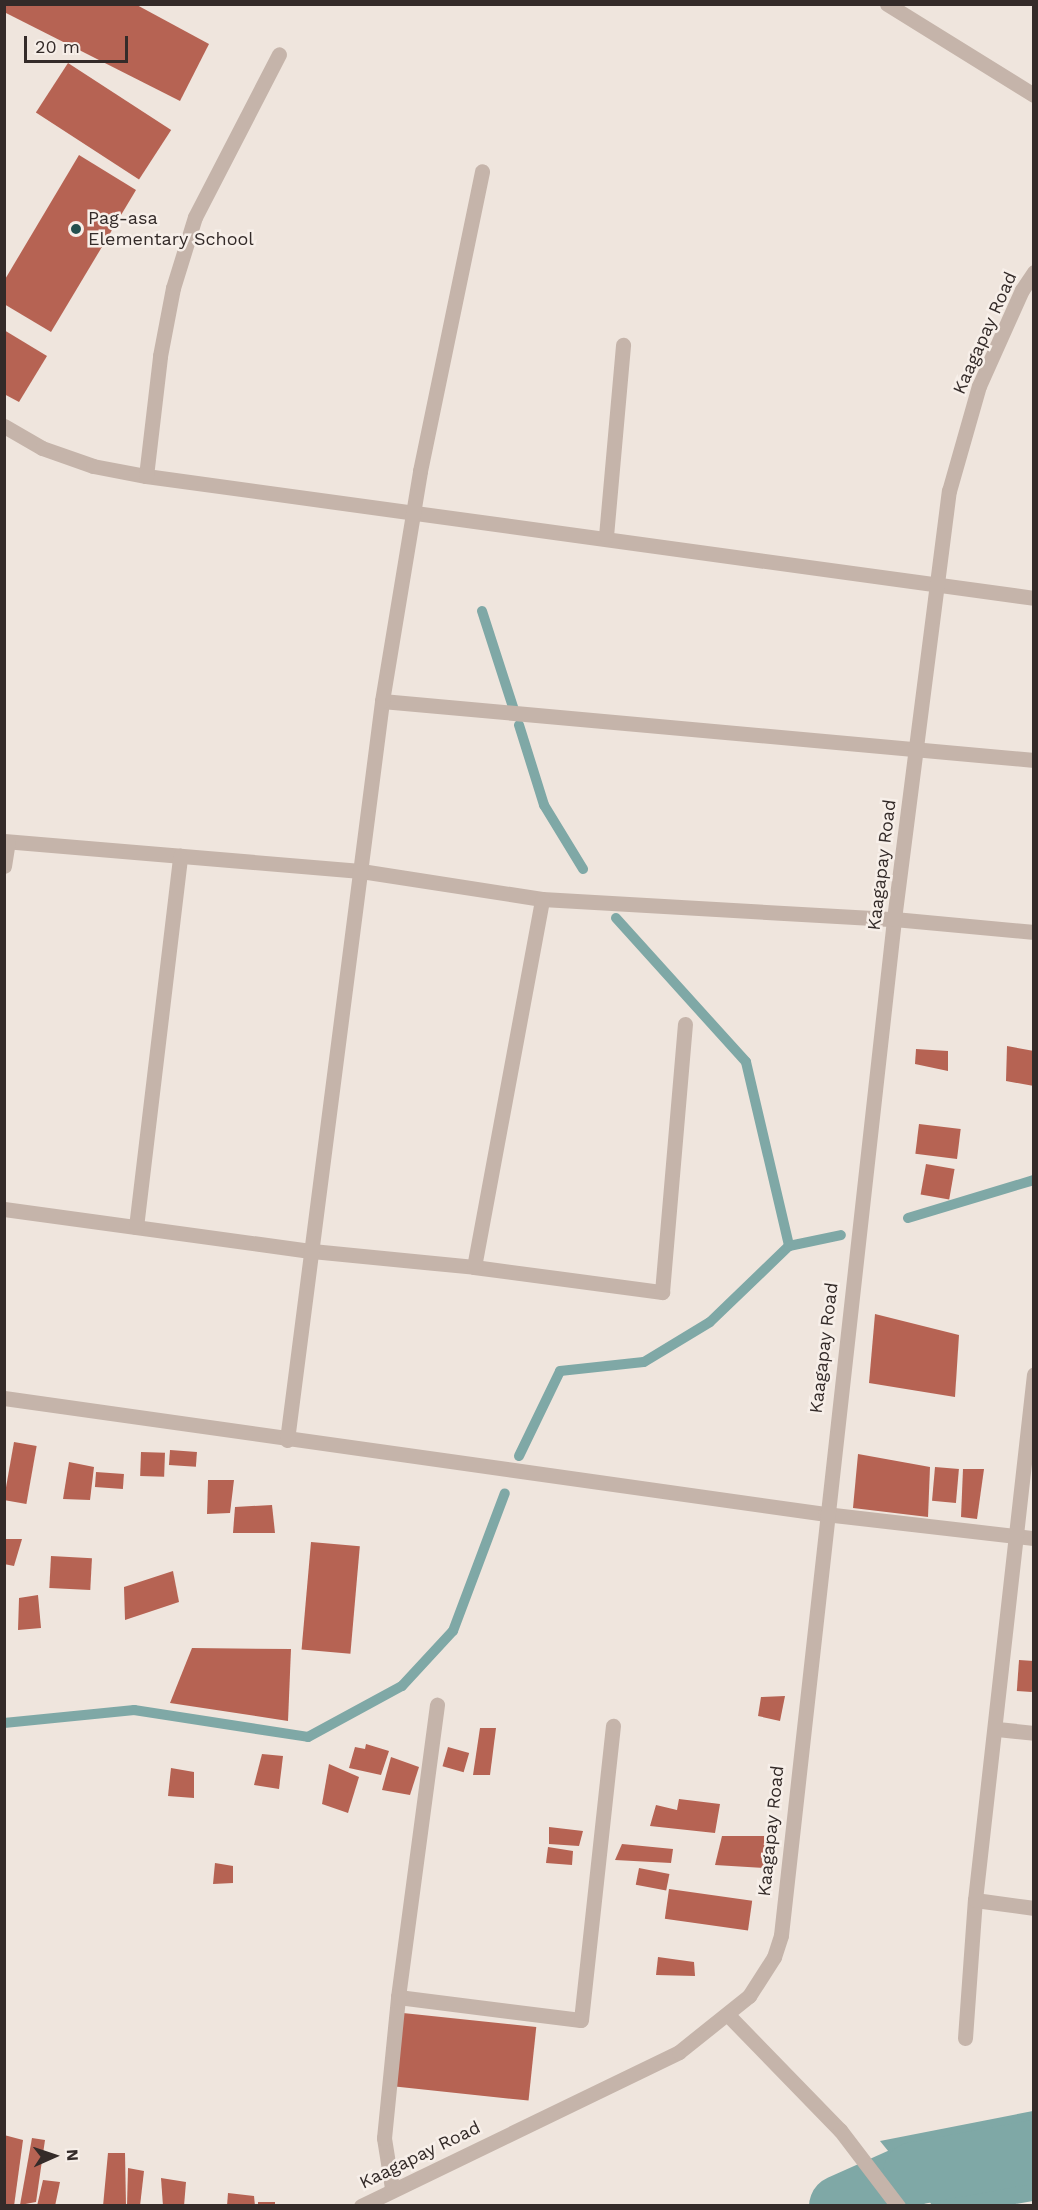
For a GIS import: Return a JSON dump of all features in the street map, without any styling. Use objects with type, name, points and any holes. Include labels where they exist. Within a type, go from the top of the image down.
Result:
[{"type":"street","points":[[887,4],[1034,95]]},
{"type":"street","points":[[146,476],[160,356],[173,288],[195,217],[279,54]]},
{"type":"street","points":[[287,1440],[382,701],[412,514],[482,171]]},
{"type":"street","name":"Kaagapay Road","points":[[361,2205],[392,2188],[646,2070],[679,2052],[728,2015],[762,1979],[781,1935],[825,1514],[894,919],[949,491],[979,386],[1022,290],[1034,272]]},
{"type":"street","points":[[606,536],[623,345]]},
{"type":"street","points":[[4,426],[42,448],[93,466],[146,476],[412,514],[606,536],[935,586],[1034,598]]},
{"type":"street","points":[[382,701],[1034,760]]},
{"type":"street","points":[[4,866],[6,841],[361,871],[542,899],[894,919],[1034,932]]},
{"type":"street","points":[[136,1227],[180,856]]},
{"type":"street","points":[[474,1267],[542,899]]},
{"type":"street","points":[[4,1209],[312,1251],[474,1267],[662,1292],[685,1024]]},
{"type":"street","points":[[965,2038],[975,1900],[997,1729],[1014,1536],[1034,1374]]},
{"type":"street","points":[[4,1398],[287,1440],[825,1514],[1034,1538]]},
{"type":"street","points":[[392,2188],[384,2138],[398,1997],[437,1705]]},
{"type":"street","points":[[398,1997],[581,2020],[613,1726]]},
{"type":"street","points":[[997,1729],[1034,1733]]},
{"type":"street","points":[[975,1900],[1034,1908]]},
{"type":"street","points":[[728,2015],[840,2130],[898,2205]]},
{"type":"water","points":[[1033,2111],[1033,2201],[1010,2205],[932,2205],[880,2141]]},
{"type":"building","points":[[4,4],[135,4],[209,44],[180,101],[4,12]]},
{"type":"building","points":[[68,63],[171,130],[139,179],[36,112]]},
{"type":"building","points":[[79,155],[136,190],[51,332],[4,304],[4,281]]},
{"type":"building","points":[[4,330],[47,356],[19,402],[4,394]]},
{"type":"building","points":[[1007,1046],[1034,1051],[1034,1086],[1006,1081]]},
{"type":"building","points":[[916,1049],[948,1051],[948,1071],[915,1064]]},
{"type":"building","points":[[919,1124],[961,1129],[957,1159],[915,1154]]},
{"type":"building","points":[[926,1164],[955,1169],[949,1200],[921,1195]]},
{"type":"building","points":[[875,1314],[959,1335],[955,1397],[869,1383]]},
{"type":"building","points":[[14,1442],[37,1446],[26,1504],[4,1500]]},
{"type":"building","points":[[170,1450],[197,1452],[196,1467],[169,1465]]},
{"type":"building","points":[[141,1452],[165,1453],[164,1477],[140,1476]]},
{"type":"building","points":[[858,1454],[930,1467],[928,1517],[853,1508]]},
{"type":"building","points":[[69,1462],[94,1467],[90,1500],[63,1499]]},
{"type":"building","points":[[935,1467],[959,1469],[956,1503],[932,1501]]},
{"type":"building","points":[[963,1469],[984,1469],[977,1519],[961,1517]]},
{"type":"building","points":[[96,1472],[124,1474],[123,1489],[95,1487]]},
{"type":"building","points":[[208,1480],[234,1480],[230,1513],[207,1514]]},
{"type":"building","points":[[272,1505],[275,1533],[233,1533],[235,1507]]},
{"type":"building","points":[[4,1539],[22,1539],[14,1566],[4,1564]]},
{"type":"building","points":[[311,1542],[360,1546],[350,1654],[302,1650]]},
{"type":"building","points":[[51,1556],[92,1558],[90,1590],[49,1588]]},
{"type":"building","points":[[173,1571],[179,1602],[125,1620],[124,1587]]},
{"type":"building","points":[[38,1595],[41,1628],[18,1630],[19,1598]]},
{"type":"building","points":[[192,1648],[291,1649],[288,1721],[170,1703]]},
{"type":"building","points":[[1019,1660],[1034,1661],[1032,1692],[1017,1691]]},
{"type":"building","points":[[785,1696],[780,1721],[758,1716],[761,1697]]},
{"type":"building","points":[[480,1728],[496,1728],[490,1775],[473,1775]]},
{"type":"building","points":[[366,1744],[389,1751],[381,1775],[349,1768],[355,1747],[365,1749]]},
{"type":"building","points":[[448,1747],[469,1753],[464,1772],[442,1766]]},
{"type":"building","points":[[262,1754],[283,1756],[279,1789],[254,1785]]},
{"type":"building","points":[[391,1757],[419,1767],[410,1795],[382,1790]]},
{"type":"building","points":[[329,1764],[359,1777],[348,1813],[322,1804]]},
{"type":"building","points":[[171,1768],[194,1772],[194,1798],[168,1796]]},
{"type":"building","points":[[679,1799],[720,1804],[715,1833],[650,1826],[656,1805],[677,1810]]},
{"type":"building","points":[[549,1827],[583,1831],[579,1846],[549,1844]]},
{"type":"building","points":[[722,1836],[764,1836],[765,1868],[715,1865]]},
{"type":"building","points":[[622,1844],[673,1849],[671,1863],[615,1860]]},
{"type":"building","points":[[548,1847],[573,1851],[572,1865],[546,1863]]},
{"type":"building","points":[[215,1863],[233,1866],[233,1883],[213,1884]]},
{"type":"building","points":[[639,1868],[669,1874],[666,1891],[636,1885]]},
{"type":"building","points":[[669,1889],[752,1901],[748,1930],[665,1919]]},
{"type":"building","points":[[658,1957],[694,1962],[695,1976],[656,1975]]},
{"type":"building","points":[[403,2013],[536,2027],[529,2101],[395,2087]]},
{"type":"building","points":[[4,2135],[23,2140],[14,2206],[4,2206]]},
{"type":"building","points":[[32,2138],[45,2140],[36,2202],[20,2205]]},
{"type":"building","points":[[108,2153],[125,2153],[126,2206],[103,2206]]},
{"type":"building","points":[[128,2168],[144,2171],[140,2206],[127,2206]]},
{"type":"building","points":[[161,2178],[186,2182],[184,2206],[163,2206]]},
{"type":"building","points":[[43,2180],[60,2182],[55,2206],[37,2206]]},
{"type":"building","points":[[228,2193],[254,2196],[255,2206],[227,2206]]},
{"type":"building","points":[[258,2202],[275,2202],[275,2206],[258,2206]]},
{"type":"waterway","points":[[482,611],[513,707]]},
{"type":"waterway","points":[[519,725],[544,805],[583,869]]},
{"type":"waterway","points":[[616,918],[746,1062],[789,1246]]},
{"type":"waterway","points":[[908,1218],[1034,1180]]},
{"type":"waterway","points":[[519,1456],[560,1371],[644,1362],[710,1322],[789,1246],[841,1235]]},
{"type":"waterway","points":[[4,1723],[134,1710],[308,1737],[402,1686],[453,1631],[505,1493]]},
{"type":"waterway","points":[[840,2206],[914,2173],[1034,2151]]},
{"type":"place","name":"Pag-asa Elementary School","points":[[76,229]]}]
